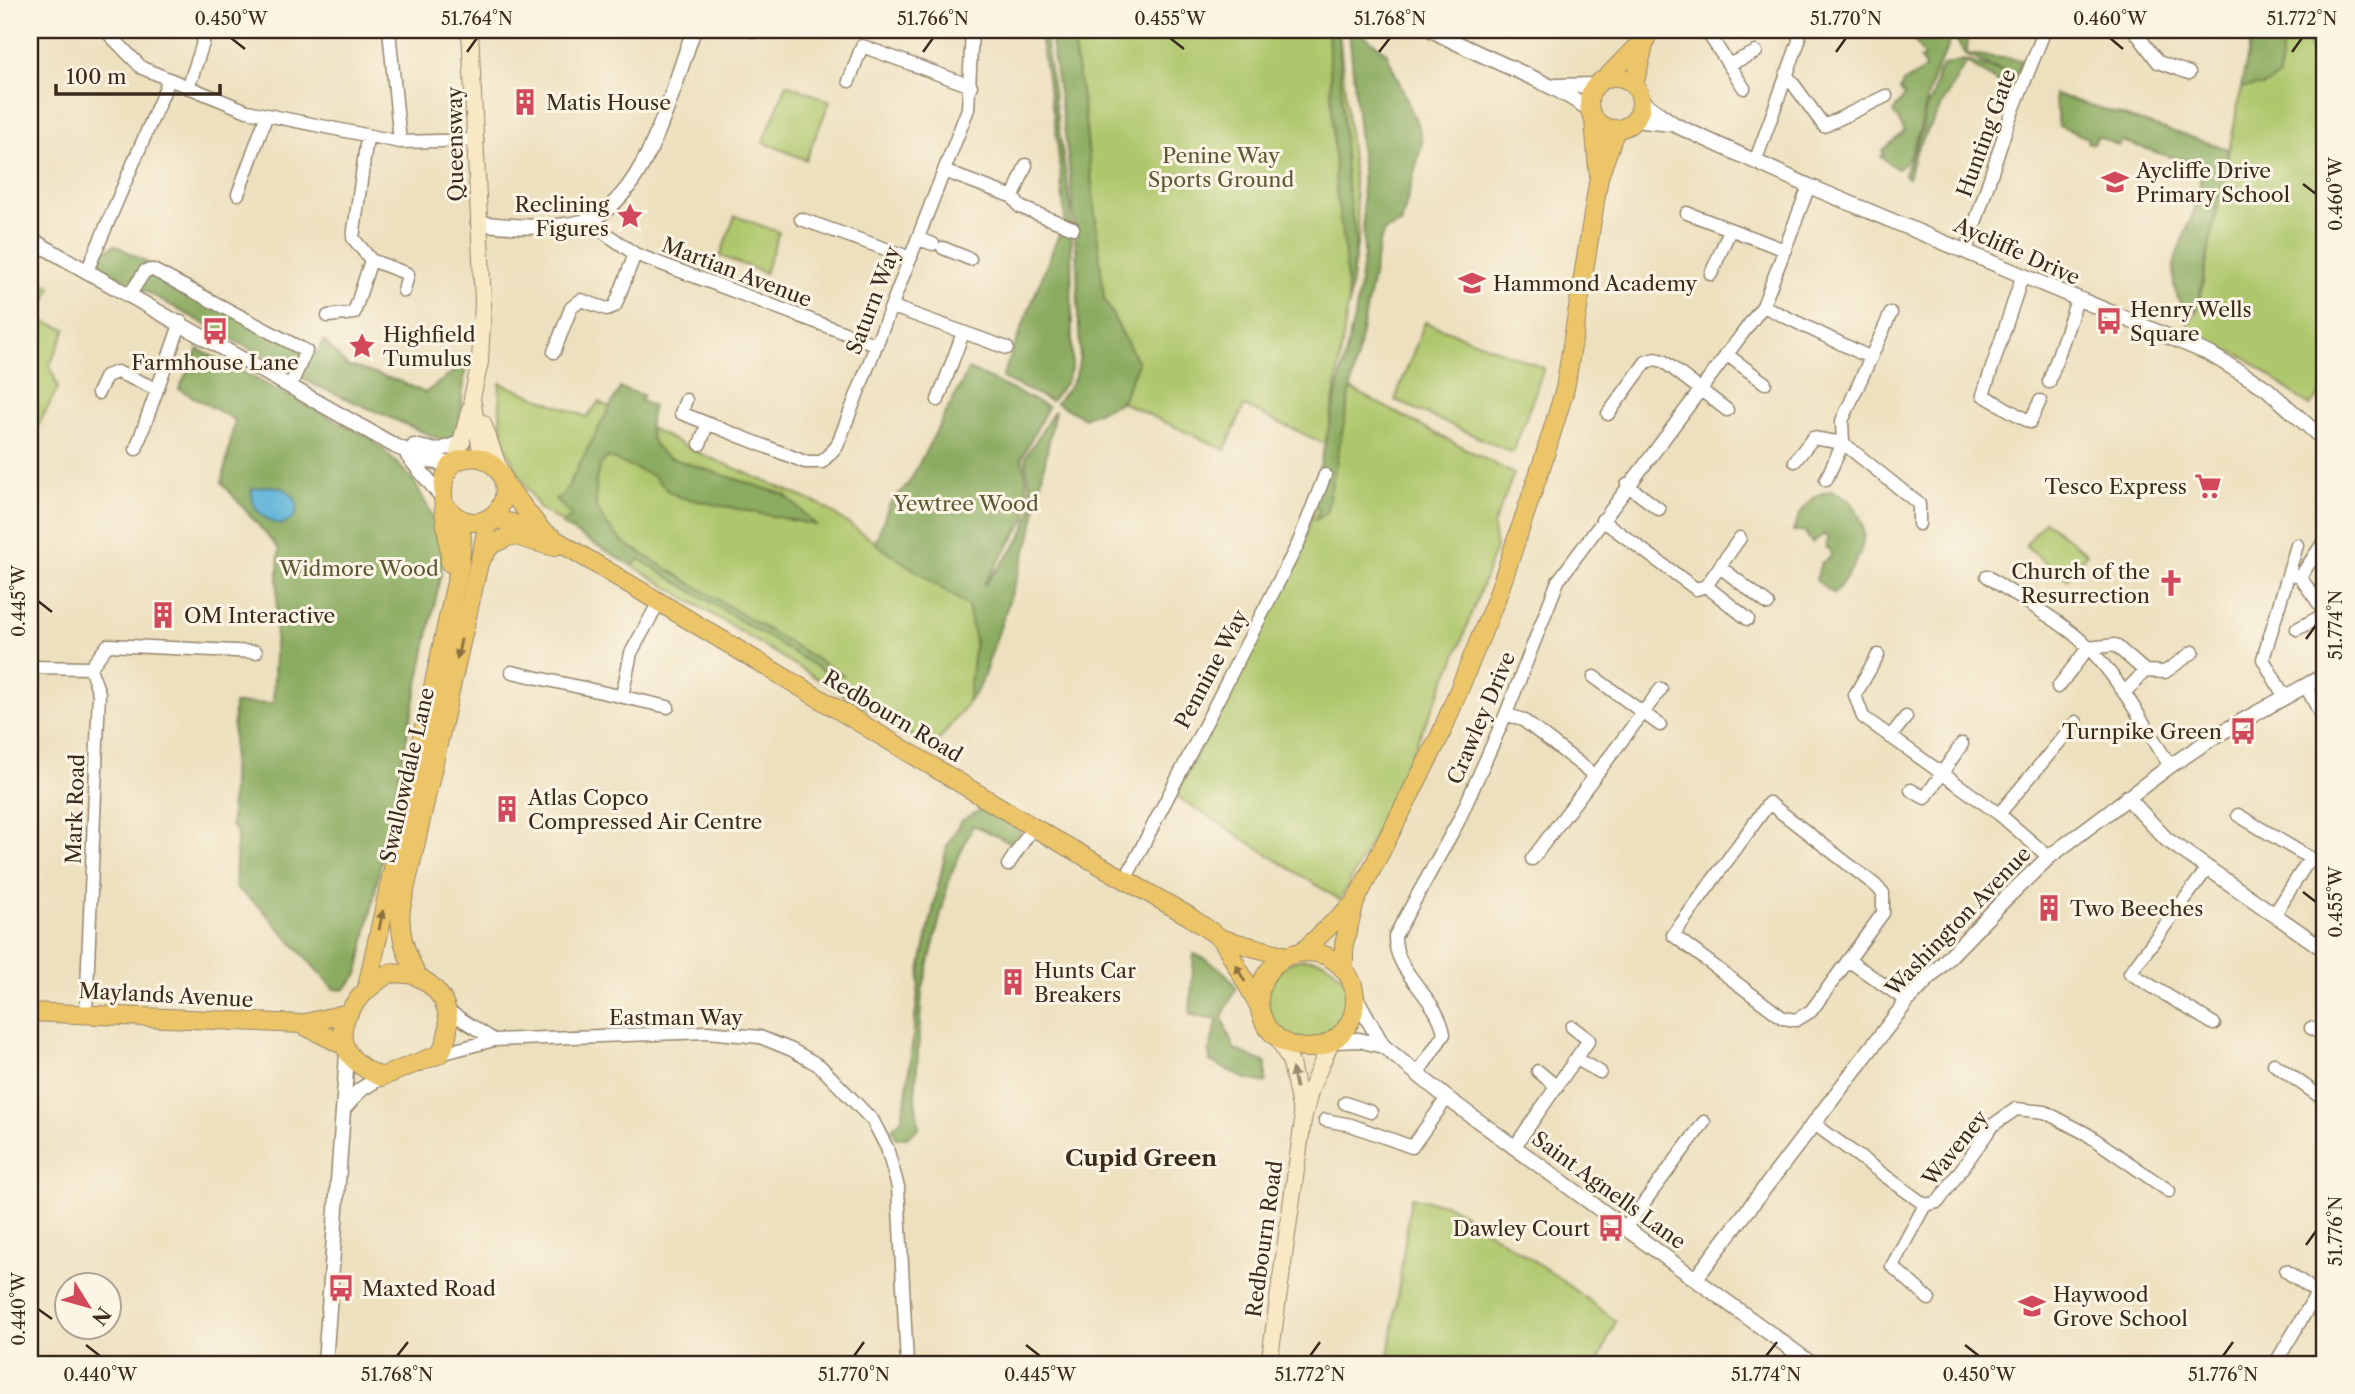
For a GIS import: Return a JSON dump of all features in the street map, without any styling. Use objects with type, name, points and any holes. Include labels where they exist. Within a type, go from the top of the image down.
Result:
[{"type":"main road","name":"Queensway","points":[[470,30],[477,140],[479,257],[470,354],[472,398],[482,458]]},
{"type":"main road","points":[[1599,177],[1590,96],[1600,82],[1646,35]]},
{"type":"main road","points":[[1592,114],[1607,128],[1616,129],[1634,120],[1646,35]]},
{"type":"main road","points":[[1600,82],[1617,77],[1637,93]]},
{"type":"main road","points":[[1354,902],[1265,977],[1259,1006],[1269,1030],[1279,1040],[1299,1048],[1332,1041],[1351,1021],[1355,996],[1344,969],[1344,944],[1354,902],[1440,736],[1497,597],[1564,389],[1599,177],[1616,129]]},
{"type":"main road","name":"Queensway","points":[[454,462],[463,442],[472,398]]},
{"type":"main road","name":"Queensway","points":[[472,398],[502,478]]},
{"type":"main road","points":[[471,456],[482,458],[492,463],[502,478],[502,501],[490,518],[476,523],[459,518],[444,501],[442,479],[454,462],[471,456]]},
{"type":"main road","name":"Redbourn Road","points":[[502,478],[542,531]]},
{"type":"main road","name":"Swallowdale Lane","points":[[438,658],[450,556],[444,501]]},
{"type":"main road","name":"Swallowdale Lane","points":[[367,987],[462,550],[459,518]]},
{"type":"main road","name":"Redbourn Road","points":[[490,518],[510,520],[542,531],[1032,827],[1126,878],[1222,939],[1294,954]]},
{"type":"main road","name":"Swallowdale Lane","points":[[417,975],[404,948],[399,924],[401,908],[472,582],[490,518]]},
{"type":"main road","name":"Swallowdale Lane","points":[[472,582],[480,560],[498,540],[512,534],[524,536],[608,571]]},
{"type":"main road","name":"Redbourn Road","points":[[1222,939],[1259,1006]]},
{"type":"main road","points":[[1294,954],[1329,957],[1344,969]]},
{"type":"main road","points":[[390,973],[417,975],[436,992],[450,1012],[450,1024],[440,1054],[381,1077],[362,1069],[345,1050],[343,1029],[349,1013],[367,987],[390,973]]},
{"type":"main road","name":"Maylands Avenue","points":[[30,1012],[301,1024],[349,1013]]},
{"type":"main road","name":"Maylands Avenue","points":[[301,1024],[345,1050]]},
{"type":"main road","name":"Redbourn Road","points":[[1279,1040],[1291,1063],[1303,1120]]},
{"type":"main road","name":"Redbourn Road","points":[[1269,1364],[1303,1120],[1311,1088],[1332,1041]]},
{"type":"street","points":[[106,30],[142,68],[266,117],[367,138],[400,142],[477,140]]},
{"type":"street","points":[[188,88],[203,43],[204,30]]},
{"type":"street","points":[[389,30],[400,142]]},
{"type":"street","points":[[478,223],[558,225],[594,218],[635,181],[694,30]]},
{"type":"street","name":"Saturn Way","points":[[686,400],[681,413],[805,462],[821,462],[837,446],[968,109],[972,30]]},
{"type":"street","points":[[1432,30],[1518,73],[1556,86],[1592,114]]},
{"type":"street","points":[[1706,30],[1744,88]]},
{"type":"street","points":[[1755,162],[1798,41],[1798,30]]},
{"type":"street","name":"Hunting Gate","points":[[1966,251],[2009,120],[2045,30]]},
{"type":"street","points":[[2134,30],[2158,62],[2189,73]]},
{"type":"street","points":[[849,81],[862,46],[971,86]]},
{"type":"street","points":[[1730,64],[1756,52]]},
{"type":"street","points":[[1786,74],[1824,125],[1886,96]]},
{"type":"street","points":[[87,271],[169,80]]},
{"type":"street","points":[[1556,86],[1600,82]]},
{"type":"street","name":"Aycliffe Drive","points":[[1637,93],[1675,125],[1755,162],[2220,359],[2266,388],[2325,441]]},
{"type":"street","points":[[238,194],[266,117]]},
{"type":"street","name":"Aycliffe Drive","points":[[1634,120],[1675,125]]},
{"type":"street","points":[[367,138],[352,238],[371,260],[408,274],[404,291]]},
{"type":"street","points":[[1013,197],[1026,165]]},
{"type":"street","points":[[944,170],[1013,197],[1020,207],[1073,228]]},
{"type":"street","name":"Crawley Drive","points":[[1418,1073],[1444,1034],[1441,1017],[1395,951],[1395,936],[1458,822],[1506,714],[1558,581],[1763,306],[1809,186]]},
{"type":"street","points":[[1687,213],[1785,250]]},
{"type":"street","name":"Martian Avenue","points":[[594,218],[605,233],[635,254],[877,345]]},
{"type":"street","points":[[801,219],[911,258]]},
{"type":"street","points":[[1711,274],[1730,230]]},
{"type":"street","points":[[30,239],[291,384],[395,446],[430,461],[454,462]]},
{"type":"street","points":[[918,239],[970,259]]},
{"type":"street","points":[[554,352],[571,308],[581,300],[607,309],[615,306],[635,254]]},
{"type":"street","points":[[328,316],[354,313],[371,260]]},
{"type":"street","points":[[130,294],[145,271],[152,270],[306,351],[291,384]]},
{"type":"street","points":[[2022,277],[1983,395],[2030,422],[2040,401]]},
{"type":"street","points":[[2049,382],[2077,300]]},
{"type":"street","points":[[1763,306],[1871,358]]},
{"type":"street","points":[[892,307],[1007,348]]},
{"type":"street","points":[[1826,480],[1843,443],[1842,421],[1891,313]]},
{"type":"street","points":[[136,449],[181,322]]},
{"type":"street","points":[[938,400],[963,332]]},
{"type":"street","points":[[1726,354],[1765,383]]},
{"type":"street","points":[[1608,414],[1646,362],[1655,359],[1663,361],[1727,410]]},
{"type":"street","points":[[97,393],[106,376],[117,372],[157,389]]},
{"type":"street","points":[[700,444],[707,425]]},
{"type":"street","points":[[364,427],[426,450],[442,450],[463,442]]},
{"type":"street","points":[[1795,461],[1813,438],[1843,443],[1919,504],[1919,524]]},
{"type":"street","points":[[395,446],[422,469],[444,501]]},
{"type":"street","name":"Pennine Way","points":[[1126,878],[1298,544],[1325,475]]},
{"type":"street","points":[[1627,485],[1659,509]]},
{"type":"street","points":[[1602,520],[1696,589],[1706,586],[1740,538]]},
{"type":"street","points":[[2295,575],[2325,540]]},
{"type":"street","points":[[2284,696],[2263,659],[2295,575],[2297,545]]},
{"type":"street","points":[[1720,567],[1768,604]]},
{"type":"street","points":[[2295,575],[2325,613],[2297,629]]},
{"type":"street","points":[[1987,576],[2068,629],[2088,649],[2124,693],[2170,766]]},
{"type":"street","points":[[1706,586],[1748,619]]},
{"type":"street","points":[[622,696],[638,637],[659,602]]},
{"type":"street","points":[[30,667],[90,668],[108,645],[256,652]]},
{"type":"street","points":[[2058,687],[2088,649],[2115,645],[2146,671],[2165,673],[2193,652]]},
{"type":"street","points":[[1878,655],[1855,695],[1863,717],[1999,814],[2049,857]]},
{"type":"street","name":"Mark Road","points":[[86,1014],[99,693],[90,668]]},
{"type":"street","points":[[2124,693],[2146,671]]},
{"type":"street","points":[[512,672],[668,708]]},
{"type":"street","name":"Washington Avenue","points":[[1696,1278],[1907,1001],[2049,857],[2170,766],[2284,696],[2325,676]]},
{"type":"street","points":[[1594,677],[1660,725]]},
{"type":"street","points":[[2306,686],[2325,723]]},
{"type":"street","points":[[1532,859],[1661,689]]},
{"type":"street","points":[[1506,714],[1523,720],[1594,775]]},
{"type":"street","points":[[1890,737],[1906,717]]},
{"type":"street","points":[[1999,814],[2076,722]]},
{"type":"street","points":[[1912,790],[1925,798],[1962,744]]},
{"type":"street","points":[[2127,797],[2166,839],[2325,950]]},
{"type":"street","points":[[1769,803],[1883,893],[1883,913],[1848,960],[1811,1011],[1796,1020],[1783,1018],[1674,935],[1769,803]]},
{"type":"street","points":[[2238,815],[2325,867]]},
{"type":"street","points":[[1008,865],[1032,827]]},
{"type":"street","points":[[2274,915],[2310,858]]},
{"type":"street","points":[[2207,869],[2130,973],[2214,1024]]},
{"type":"street","points":[[1848,960],[1907,1001]]},
{"type":"street","name":"Saint Agnells Lane","points":[[1355,996],[1383,1046],[1447,1098],[1812,1364]]},
{"type":"street","points":[[450,1012],[494,1040]]},
{"type":"street","points":[[1515,1146],[1578,1060],[1589,1040],[1572,1027]]},
{"type":"street","points":[[2311,1028],[2325,1036]]},
{"type":"street","name":"Eastman Way","points":[[440,1054],[494,1040],[707,1032],[760,1037],[792,1050],[820,1066],[873,1121],[887,1148],[898,1187],[908,1364]]},
{"type":"street","name":"Saint Agnells Lane","points":[[1332,1041],[1359,1040],[1383,1046]]},
{"type":"street","points":[[325,1364],[345,1107],[345,1050]]},
{"type":"street","points":[[1578,1060],[1601,1072]]},
{"type":"street","points":[[2274,1064],[2325,1100]]},
{"type":"street","points":[[1538,1071],[1557,1087]]},
{"type":"street","points":[[345,1107],[360,1090],[381,1077]]},
{"type":"street","points":[[1325,1120],[1351,1125],[1412,1147],[1447,1098]]},
{"type":"street","points":[[1345,1103],[1365,1110],[1351,1125]]},
{"type":"street","name":"Waveney","points":[[1813,1123],[1925,1205],[1938,1202],[1993,1125],[2016,1109],[2045,1112],[2087,1134],[2169,1191]]},
{"type":"street","points":[[1625,1228],[1704,1122]]},
{"type":"street","points":[[1925,1205],[1892,1266],[1929,1299]]},
{"type":"street","points":[[2275,1364],[2321,1296],[2286,1270]]},
{"type":"green space","points":[[1039,30],[1044,30],[1071,209],[1072,367],[1066,382],[1051,401],[1002,378],[1065,219],[1056,130]]},
{"type":"green space","points":[[1049,30],[1071,30],[1084,111],[1104,299],[1138,363],[1121,402],[1084,418],[1056,403],[1075,377],[1080,346],[1073,206]]},
{"type":"green space","name":"Penine Way Sports Ground","points":[[1071,30],[1339,30],[1359,232],[1327,445],[1244,406],[1225,450],[1121,402],[1138,363],[1104,299],[1084,111]]},
{"type":"green space","points":[[1328,30],[1338,30],[1347,185],[1356,241],[1349,307],[1336,192]]},
{"type":"green space","points":[[1349,30],[1357,30],[1386,52],[1419,128],[1422,143],[1401,224],[1384,231],[1379,245],[1327,509],[1323,516],[1315,520],[1320,508],[1311,504],[1357,305],[1364,254],[1362,163]]},
{"type":"green space","points":[[1917,30],[1946,30],[1948,46],[1932,80],[1912,152],[1897,169],[1881,157],[1884,154],[1882,151],[1905,131],[1893,112],[1905,95],[1900,91],[1903,83],[1926,69],[1920,59],[1924,56],[1911,34]]},
{"type":"green space","points":[[1949,30],[1968,30],[1967,54],[2022,60],[2016,76],[2019,81],[2014,93],[1966,62],[1915,153],[1908,178],[1904,175],[1943,65],[1963,60],[2011,74],[1967,56]]},
{"type":"green space","points":[[2253,30],[2325,30],[2325,387],[2310,406],[2245,357],[2182,332],[2197,311]]},
{"type":"green space","points":[[2253,30],[2284,30],[2279,76],[2263,86],[2241,87]]},
{"type":"green space","points":[[2308,30],[2325,30],[2325,75],[2310,51]]},
{"type":"green space","points":[[787,84],[830,101],[806,160],[763,142]]},
{"type":"green space","points":[[2054,94],[2228,149],[2197,311],[2182,306],[2175,289],[2173,272],[2196,207],[2200,173],[2183,161],[2122,141],[2119,146],[2097,136],[2093,144],[2087,142],[2088,138],[2059,126]]},
{"type":"green space","points":[[735,216],[779,232],[765,273],[720,256]]},
{"type":"green space","points":[[115,245],[316,354],[324,341],[346,365],[402,382],[425,393],[466,362],[459,429],[446,442],[313,384],[100,266],[101,253]]},
{"type":"green space","points":[[30,276],[51,287],[41,313],[30,311]]},
{"type":"green space","points":[[30,317],[66,329],[50,365],[58,388],[30,441]]},
{"type":"green space","points":[[1425,322],[1544,368],[1513,453],[1395,400]]},
{"type":"green space","name":"Widmore Wood","points":[[198,349],[372,439],[413,479],[447,544],[358,974],[344,990],[334,989],[261,908],[235,887],[237,832],[231,826],[234,704],[273,703],[279,549],[222,483],[235,420],[179,389]]},
{"type":"green space","name":"Yewtree Wood","points":[[969,369],[1048,407],[1022,457],[1029,498],[1026,519],[983,586],[1015,546],[1027,524],[1032,500],[1026,456],[1055,410],[1030,539],[981,684],[968,703],[975,641],[968,606],[875,543],[889,505],[909,483]]},
{"type":"green space","points":[[500,383],[587,417],[599,402],[697,452],[821,505],[968,606],[975,641],[968,703],[932,749],[540,509],[507,450],[501,422]]},
{"type":"green space","points":[[620,388],[643,395],[640,401],[653,406],[650,435],[656,447],[668,457],[785,495],[816,525],[679,497],[668,491],[653,476],[608,457],[601,464],[596,479],[596,507],[606,524],[624,543],[843,675],[830,675],[639,559],[632,566],[562,525],[572,515],[555,499],[562,497]]},
{"type":"green space","points":[[1349,388],[1514,474],[1493,526],[1496,548],[1454,661],[1370,844],[1340,900],[1176,796],[1303,546]]},
{"type":"green space","points":[[1831,491],[1843,495],[1851,503],[1862,521],[1864,533],[1860,554],[1834,594],[1816,580],[1821,563],[1831,557],[1830,549],[1825,547],[1828,539],[1824,534],[1812,543],[1804,531],[1793,531],[1806,505],[1816,496]]},
{"type":"green space","points":[[2045,521],[2087,553],[2067,579],[2025,546]]},
{"type":"green space","points":[[982,809],[1021,831],[1013,844],[973,825],[950,876],[922,992],[915,1097],[919,1128],[907,1137],[896,1138],[892,1128],[901,1120],[906,1099],[921,965],[947,846],[961,821]]},
{"type":"green space","points":[[1194,954],[1218,968],[1236,988],[1222,1017],[1234,1049],[1266,1063],[1266,1083],[1243,1078],[1210,1061],[1209,1051],[1218,1019],[1190,1015]]},
{"type":"green space","points":[[1308,959],[1324,962],[1337,971],[1346,984],[1349,1000],[1346,1016],[1337,1029],[1324,1038],[1308,1041],[1292,1038],[1279,1029],[1270,1016],[1267,1000],[1270,984],[1279,971],[1292,962]]},
{"type":"green space","points":[[1411,1197],[1449,1205],[1555,1275],[1616,1321],[1597,1364],[1388,1364]]},
{"type":"water","points":[[267,486],[282,488],[292,495],[298,505],[294,518],[281,525],[259,512],[253,502],[252,489]]},
{"type":"place","name":"Matis House","points":[[525,102]]},
{"type":"place","name":"Aycliffe Drive Primary School","points":[[2115,182]]},
{"type":"place","name":"Reclining Figures","points":[[630,216]]},
{"type":"place","name":"Hammond Academy","points":[[1472,283]]},
{"type":"place","name":"Henry Wells Square","points":[[2109,321]]},
{"type":"place","name":"Farmhouse Lane","points":[[215,331]]},
{"type":"place","name":"Highfield Tumulus","points":[[362,346]]},
{"type":"place","name":"Tesco Express","points":[[2208,486]]},
{"type":"place","name":"Church of the Resurrection","points":[[2171,583]]},
{"type":"place","name":"OM Interactive","points":[[163,615]]},
{"type":"place","name":"Turnpike Green","points":[[2243,731]]},
{"type":"place","name":"Atlas Copco Compressed Air Centre","points":[[507,809]]},
{"type":"place","name":"Two Beeches","points":[[2049,908]]},
{"type":"place","name":"Hunts Car Breakers","points":[[1013,982]]},
{"type":"place","name":"Dawley Court","points":[[1611,1228]]},
{"type":"place","name":"Maxted Road","points":[[341,1288]]},
{"type":"place","name":"Haywood Grove School","points":[[2032,1306]]},
{"type":"district","name":"Cupid Green","points":[[1141,1158]]}]
